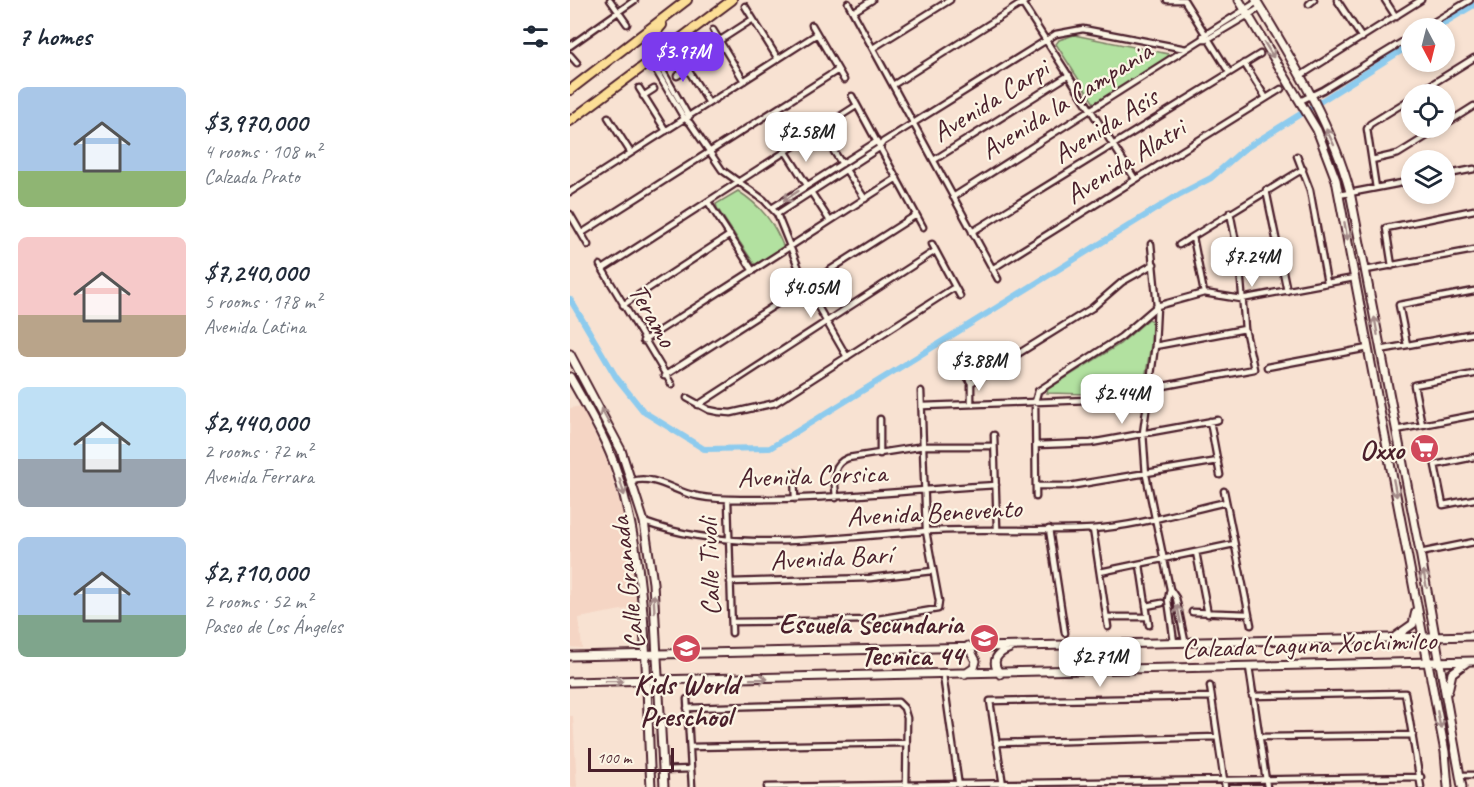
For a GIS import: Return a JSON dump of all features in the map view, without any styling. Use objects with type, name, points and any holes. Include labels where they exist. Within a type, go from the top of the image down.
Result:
[{"type":"main road","points":[[570,90],[687,0]]},
{"type":"main road","points":[[570,121],[732,0]]},
{"type":"main road","points":[[1239,0],[1309,116],[1327,154],[1339,195],[1445,752],[1448,787]]},
{"type":"main road","points":[[1258,3],[1300,76],[1340,159],[1350,192],[1436,637],[1462,787]]},
{"type":"main road","points":[[650,60],[649,39],[679,6]]},
{"type":"main road","points":[[1368,348],[1375,365],[1384,370]]},
{"type":"main road","name":"Calle Granada","points":[[570,354],[608,420],[633,481],[644,522],[653,583],[664,787]]},
{"type":"main road","name":"Calle Granada","points":[[570,377],[606,444],[626,502],[639,571],[651,787]]},
{"type":"main road","points":[[1377,398],[1386,401],[1395,428]]},
{"type":"main road","points":[[1390,638],[1402,633],[1413,624],[1417,606]]},
{"type":"main road","name":"Calzada Laguna Xochimilco","points":[[570,656],[1474,636]]},
{"type":"main road","points":[[965,674],[974,668],[976,661],[968,646]]},
{"type":"main road","points":[[1000,674],[995,667],[995,660],[1000,652],[1016,646]]},
{"type":"main road","points":[[1447,699],[1452,673],[1472,661]]},
{"type":"main road","name":"Calzada Laguna Xochimilco","points":[[570,682],[1000,674],[1472,661]]},
{"type":"street","points":[[610,0],[627,24]]},
{"type":"street","points":[[570,46],[635,0]]},
{"type":"street","points":[[853,12],[873,0]]},
{"type":"street","points":[[873,48],[950,0]]},
{"type":"street","points":[[1167,0],[1184,0],[1205,37],[1229,72]]},
{"type":"street","points":[[1337,0],[1362,38]]},
{"type":"street","points":[[1385,0],[1396,17]]},
{"type":"street","points":[[1300,76],[1421,0]]},
{"type":"street","points":[[1440,18],[1470,0]]},
{"type":"street","points":[[893,85],[1023,1],[1135,179]]},
{"type":"street","points":[[848,3],[998,279]]},
{"type":"street","name":"Avenida la Campania","points":[[953,197],[1205,37],[1230,25],[1258,3]]},
{"type":"street","points":[[745,6],[778,59]]},
{"type":"street","name":"Avenida la Campania","points":[[1205,37],[1226,19],[1246,12]]},
{"type":"street","points":[[719,41],[753,19]]},
{"type":"street","points":[[1226,19],[1230,25]]},
{"type":"street","points":[[812,25],[844,80]]},
{"type":"street","points":[[777,214],[879,148],[883,142],[1046,39],[1065,31],[1083,29],[1186,49]]},
{"type":"street","points":[[712,30],[744,81]]},
{"type":"street","points":[[570,192],[817,34]]},
{"type":"street","points":[[1301,103],[1401,43]]},
{"type":"street","points":[[660,52],[658,61],[686,117]]},
{"type":"street","points":[[678,54],[709,103]]},
{"type":"street","name":"Avenida Asis","points":[[972,232],[1260,54]]},
{"type":"street","points":[[570,55],[577,63]]},
{"type":"street","points":[[1432,84],[1474,58]]},
{"type":"street","points":[[650,60],[722,170],[777,214],[806,286],[847,357]]},
{"type":"street","points":[[1244,63],[1266,98]]},
{"type":"street","points":[[677,76],[687,69]]},
{"type":"street","points":[[582,233],[838,70]]},
{"type":"street","name":"Avenida Carpi","points":[[934,160],[1069,75]]},
{"type":"street","points":[[639,88],[666,131]]},
{"type":"street","points":[[643,96],[654,89]]},
{"type":"street","name":"Avenida Alatri","points":[[992,269],[1281,89]]},
{"type":"street","points":[[852,96],[922,227]]},
{"type":"street","points":[[1376,188],[1367,129],[1370,124],[1401,105]]},
{"type":"street","points":[[753,271],[708,202],[856,106]]},
{"type":"street","points":[[1455,118],[1474,106]]},
{"type":"street","points":[[608,117],[632,153]]},
{"type":"street","points":[[820,130],[842,164]]},
{"type":"street","points":[[1372,160],[1398,154],[1424,138]]},
{"type":"street","points":[[772,208],[876,142],[883,142]]},
{"type":"street","points":[[786,152],[807,185]]},
{"type":"street","points":[[1297,156],[1314,209],[1327,284]]},
{"type":"street","points":[[1179,245],[1303,169]]},
{"type":"street","points":[[1455,173],[1474,169]]},
{"type":"street","points":[[846,170],[865,199]]},
{"type":"street","points":[[643,341],[897,178]]},
{"type":"street","points":[[1339,195],[1401,183]]},
{"type":"street","points":[[1266,190],[1287,291]]},
{"type":"street","points":[[812,192],[830,221]]},
{"type":"street","name":"Teramo","points":[[672,385],[664,376],[601,267],[708,202]]},
{"type":"street","points":[[1392,266],[1386,228],[1474,210]]},
{"type":"street","points":[[923,406],[1089,400],[1254,369],[1245,329],[1239,258],[1230,212]]},
{"type":"street","points":[[570,214],[588,245]]},
{"type":"street","points":[[664,376],[916,215]]},
{"type":"street","points":[[623,305],[730,236]]},
{"type":"street","points":[[1193,237],[1204,293]]},
{"type":"street","points":[[932,244],[960,296]]},
{"type":"street","points":[[1151,244],[1157,306],[1155,346],[1143,433],[1146,475],[1170,589],[1168,600],[1174,642]]},
{"type":"street","points":[[1366,270],[1474,250]]},
{"type":"street","points":[[698,405],[935,251]]},
{"type":"street","points":[[971,383],[1092,308],[1122,282],[1154,264]]},
{"type":"street","points":[[1036,497],[1035,402],[1038,391],[1121,337],[1157,306],[1204,293],[1241,298],[1354,278]]},
{"type":"street","points":[[687,398],[709,410],[731,413],[766,407],[955,287]]},
{"type":"street","points":[[1407,345],[1399,305],[1474,291]]},
{"type":"street","points":[[1155,346],[1245,329]]},
{"type":"street","points":[[1380,350],[1474,333]]},
{"type":"street","points":[[1268,367],[1368,348]]},
{"type":"street","points":[[963,370],[971,383],[971,403]]},
{"type":"street","points":[[1422,425],[1414,385],[1474,374]]},
{"type":"street","points":[[732,622],[872,620],[938,609],[939,601],[926,531],[921,391]]},
{"type":"street","points":[[1395,428],[1474,415]]},
{"type":"street","points":[[880,419],[880,454]]},
{"type":"street","points":[[1036,445],[1091,443],[1218,420]]},
{"type":"street","points":[[1210,421],[1220,475]]},
{"type":"street","points":[[994,435],[997,528]]},
{"type":"street","points":[[836,498],[834,473],[837,464],[848,458],[924,447],[994,446]]},
{"type":"street","points":[[1474,457],[1435,465],[1443,505],[1474,499]]},
{"type":"street","points":[[1036,486],[1070,486],[1146,475],[1218,461]]},
{"type":"street","points":[[794,473],[795,499]]},
{"type":"street","name":"Avenida Corsica","points":[[633,481],[644,478],[691,495],[728,500],[836,498],[996,485]]},
{"type":"street","points":[[1224,491],[1251,625]]},
{"type":"street","name":"Calle Tivoli","points":[[728,500],[732,633]]},
{"type":"street","name":"Avenida Benevento","points":[[644,522],[686,535],[729,541],[860,537],[997,528],[1093,529],[1226,502]]},
{"type":"street","points":[[1049,529],[1065,633]]},
{"type":"street","points":[[1093,529],[1108,627]]},
{"type":"street","points":[[1420,554],[1474,542]]},
{"type":"street","points":[[1100,572],[1234,544]]},
{"type":"street","points":[[1196,552],[1208,614]]},
{"type":"street","points":[[1140,565],[1149,625]]},
{"type":"street","name":"Avenida Barí","points":[[730,582],[870,578],[933,571]]},
{"type":"street","points":[[1170,589],[1176,598],[1185,641]]},
{"type":"street","points":[[1146,606],[1162,603]]},
{"type":"street","points":[[1192,612],[1248,614]]},
{"type":"street","points":[[1107,617],[1147,617]]},
{"type":"street","points":[[1249,667],[1267,787]]},
{"type":"street","points":[[944,675],[958,786]]},
{"type":"street","points":[[1210,687],[1225,787]]},
{"type":"street","points":[[1252,696],[1405,693],[1422,787]]},
{"type":"street","points":[[1003,786],[990,701],[1211,697]]},
{"type":"street","points":[[687,699],[692,787]]},
{"type":"street","points":[[687,708],[902,704],[907,718],[906,785]]},
{"type":"street","points":[[1259,737],[1413,735]]},
{"type":"street","points":[[996,743],[1217,737]]},
{"type":"street","points":[[690,747],[907,743]]},
{"type":"street","points":[[663,770],[691,769]]},
{"type":"street","points":[[1461,775],[1474,775]]},
{"type":"street","points":[[767,787],[1185,784],[1224,779],[1421,777]]},
{"type":"shaded area","points":[[581,406],[607,461],[624,517],[637,607],[579,618],[582,648],[570,647],[570,408]]},
{"type":"shaded area","points":[[570,716],[573,716],[577,787],[570,787]]},
{"type":"green space","points":[[1074,35],[1169,54],[1168,57],[1095,105],[1056,44],[1059,40]]},
{"type":"green space","points":[[738,191],[766,215],[784,248],[755,265],[716,204]]},
{"type":"green space","points":[[1149,319],[1152,321],[1151,345],[1144,384],[1091,394],[1047,393],[1048,389],[1120,344]]},
{"type":"waterway","points":[[1453,18],[1474,5]]},
{"type":"waterway","points":[[570,299],[616,377],[644,412],[704,449],[770,448],[1180,194],[1211,178],[1243,150],[1401,51]]},
{"type":"place","name":"Oxxo","points":[[1425,449]]},
{"type":"place","name":"Escuela Secundaria Tecnica 44","points":[[984,639]]},
{"type":"place","name":"Kids World Preschool","points":[[686,649]]}]
